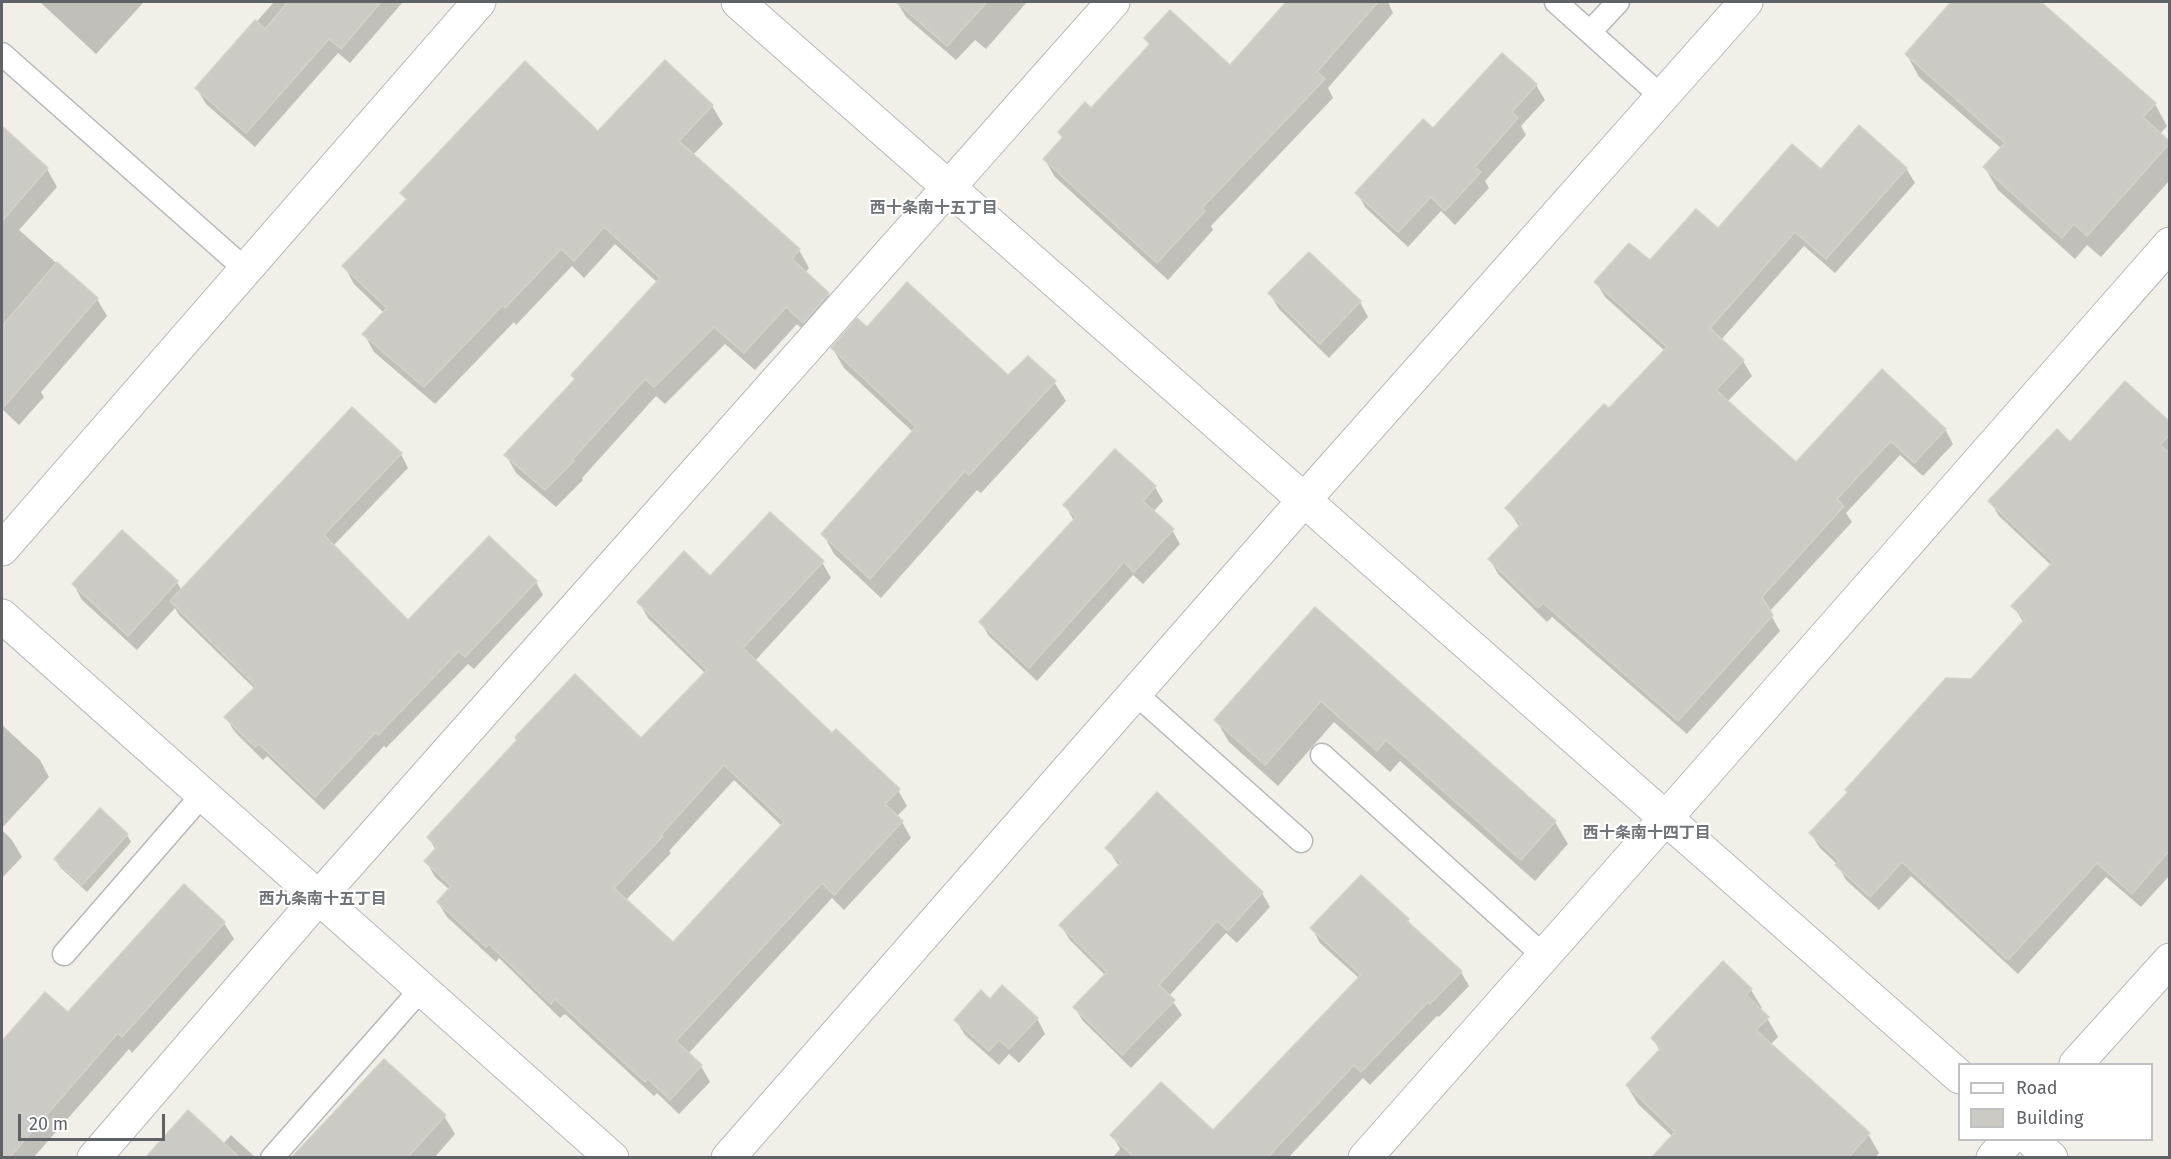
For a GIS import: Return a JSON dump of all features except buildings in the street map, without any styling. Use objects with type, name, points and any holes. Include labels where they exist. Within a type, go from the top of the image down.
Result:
[{"type":"street","points":[[2,549],[479,2]]},
{"type":"street","points":[[738,2],[950,186],[1958,1076]]},
{"type":"street","points":[[94,1158],[319,897],[1113,2]]},
{"type":"street","points":[[728,1158],[1305,499],[1746,2]]},
{"type":"street","points":[[1365,1158],[2169,244]]},
{"type":"street","points":[[2,616],[612,1158]]},
{"type":"street","points":[[2078,1063],[2169,960]]},
{"type":"street","points":[[1993,1158],[2007,1141]]},
{"type":"street","points":[[2032,1141],[2051,1158]]},
{"type":"lane","points":[[1556,2],[1662,97]]},
{"type":"lane","points":[[1590,32],[1618,2]]},
{"type":"lane","points":[[2,54],[245,269]]},
{"type":"lane","points":[[1135,693],[1301,841]]},
{"type":"lane","points":[[1322,755],[1544,956]]},
{"type":"lane","points":[[64,954],[203,794]]},
{"type":"lane","points":[[272,1158],[422,988]]},
{"type":"district","name":"西十条南十五丁目","points":[[934,209]]},
{"type":"district","name":"西十条南十四丁目","points":[[1647,834]]},
{"type":"district","name":"西九条南十五丁目","points":[[323,900]]}]
